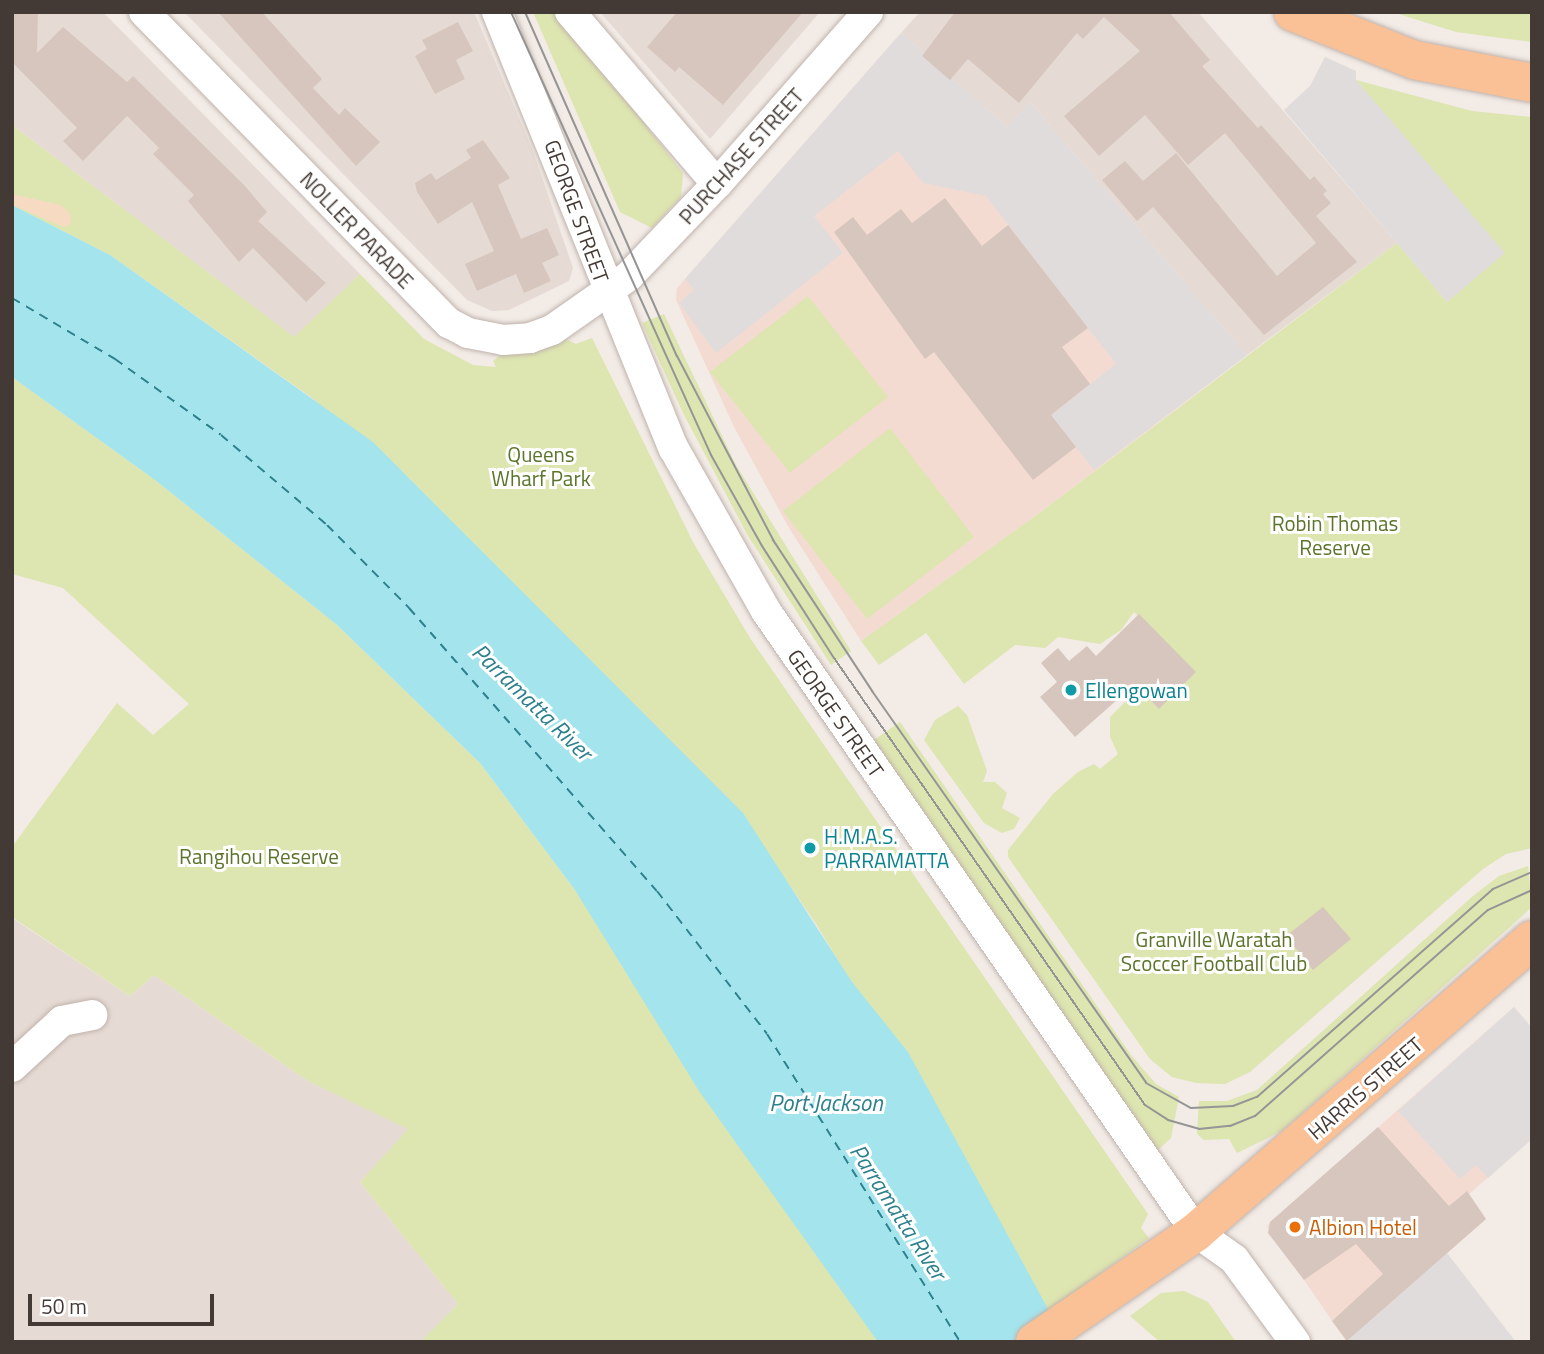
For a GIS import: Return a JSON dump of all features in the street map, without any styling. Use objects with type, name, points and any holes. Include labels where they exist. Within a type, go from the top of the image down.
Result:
[{"type":"main road","points":[[1293,12],[1414,60],[1532,83]]},
{"type":"main road","name":"HARRIS STREET","points":[[1035,1342],[1196,1232],[1532,940]]},
{"type":"street","name":"NOLLER PARADE","points":[[144,12],[449,323],[486,339],[530,338],[608,294]]},
{"type":"street","name":"GEORGE STREET","points":[[497,12],[608,294],[674,449],[766,611],[1196,1232],[1234,1259],[1295,1342]]},
{"type":"street","points":[[570,12],[717,184]]},
{"type":"street","name":"PURCHASE STREET","points":[[608,294],[717,184],[868,12]]},
{"type":"street","points":[[12,1068],[62,1021],[92,1015]]},
{"type":"shaded area","points":[[12,12],[103,12],[360,274],[295,338],[12,125]]},
{"type":"shaded area","points":[[184,12],[474,12],[533,151],[573,268],[569,281],[509,310],[492,311],[467,300]]},
{"type":"shaded area","points":[[600,12],[820,12],[710,139]]},
{"type":"shaded area","points":[[920,12],[1198,12],[1397,243],[1247,355],[1030,102],[1007,127],[901,33]]},
{"type":"shaded area","points":[[901,33],[1007,127],[1030,102],[1247,355],[1038,514],[861,641],[789,528],[734,427],[676,300],[677,288]]},
{"type":"shaded area","points":[[901,33],[1007,127],[1030,102],[1247,355],[1094,470],[1051,415],[1116,364],[986,196],[923,183],[898,151],[814,216],[843,253],[716,353],[679,303],[694,290],[685,279]]},
{"type":"shaded area","points":[[1325,57],[1356,71],[1356,80],[1505,253],[1447,302],[1284,110],[1310,86]]},
{"type":"shaded area","points":[[12,918],[130,996],[154,975],[308,1081],[409,1129],[360,1182],[458,1304],[424,1339],[426,1342],[12,1342]]},
{"type":"shaded area","points":[[1514,1007],[1532,1028],[1532,1139],[1469,1194],[1486,1219],[1346,1341],[1267,1226]]},
{"type":"shaded area","points":[[1514,1007],[1532,1028],[1532,1139],[1488,1178],[1476,1165],[1460,1179],[1398,1111]]},
{"type":"shaded area","points":[[1447,1253],[1516,1342],[1347,1342],[1347,1341]]},
{"type":"green space","points":[[533,12],[557,12],[683,173],[681,197],[652,228],[620,212]]},
{"type":"green space","points":[[1392,12],[1532,12],[1532,42],[1456,32]]},
{"type":"green space","name":"Robin Thomas Reserve","points":[[1356,80],[1472,111],[1532,117],[1532,848],[1506,854],[1483,869],[1250,1072],[1225,1084],[1196,1083],[1172,1077],[1150,1059],[1008,857],[1008,850],[1053,794],[1078,772],[1094,764],[1100,769],[1118,754],[1110,737],[1110,717],[1128,699],[1147,702],[1156,684],[1182,660],[1134,612],[1121,630],[1100,644],[1058,637],[1045,648],[1015,645],[964,684],[926,633],[879,665],[861,641],[1038,514],[1397,243],[1447,302],[1504,253]]},
{"type":"green space","name":"Queens Wharf Park","points":[[12,125],[294,337],[360,274],[424,339],[473,365],[496,367],[493,361],[507,350],[562,337],[576,344],[592,338],[694,544],[750,638],[1148,1214],[1141,1228],[1149,1238],[1049,1311],[816,924],[735,805],[312,398],[110,255],[12,205]]},
{"type":"green space","points":[[808,296],[888,397],[790,473],[710,372]]},
{"type":"green space","points":[[664,314],[736,465],[851,651],[831,665],[748,536],[684,415],[642,323]]},
{"type":"green space","name":"Rangihou Reserve","points":[[12,377],[155,480],[336,624],[480,763],[575,890],[878,1342],[426,1342],[423,1339],[458,1304],[360,1182],[408,1129],[308,1081],[154,975],[130,996],[12,917],[12,847],[117,703],[153,735],[189,704],[63,588],[12,574]]},
{"type":"green space","points":[[890,428],[974,537],[867,619],[783,511]]},
{"type":"green space","points":[[958,706],[967,715],[987,771],[983,782],[995,782],[1007,793],[1002,808],[1020,818],[1014,829],[1002,833],[984,823],[924,740],[935,720]]},
{"type":"green space","points":[[900,722],[1131,1055],[1156,1084],[1179,1097],[1171,1138],[1157,1151],[874,740]]},
{"type":"green space","points":[[1528,866],[1532,907],[1282,1131],[1237,1153],[1229,1139],[1204,1140],[1197,1134],[1199,1101],[1227,1101],[1257,1090],[1473,896],[1499,876]]},
{"type":"green space","points":[[1184,1291],[1208,1302],[1236,1342],[1160,1342],[1130,1316],[1161,1293]]},
{"type":"sand","points":[[12,194],[61,205],[70,214],[71,224],[64,227],[12,205]]},
{"type":"water","name":"Port Jackson","points":[[12,205],[110,255],[373,442],[743,813],[852,982],[908,1052],[1066,1342],[878,1342],[699,1091],[575,890],[480,763],[336,624],[155,480],[12,377]]},
{"type":"building","points":[[12,12],[38,12],[37,53],[63,27],[127,82],[133,76],[245,186],[267,212],[258,221],[326,283],[306,302],[253,248],[239,262],[188,201],[194,195],[153,154],[159,148],[127,116],[83,161],[63,141],[77,128],[12,62]]},
{"type":"building","points":[[218,12],[262,12],[322,79],[313,88],[339,115],[345,108],[380,142],[356,166]]},
{"type":"building","points":[[677,12],[803,12],[723,105],[679,67],[675,72],[647,47]]},
{"type":"building","points":[[955,12],[1169,12],[1210,60],[1202,66],[1258,128],[1261,125],[1310,180],[1314,176],[1327,191],[1323,194],[1331,203],[1316,216],[1357,262],[1264,335],[1153,207],[1137,221],[1102,180],[1125,161],[1143,181],[1176,153],[1277,276],[1316,243],[1225,133],[1188,165],[1145,115],[1099,156],[1064,116],[1140,51],[1104,17],[1083,39],[1077,33],[1019,103],[968,59],[950,80],[922,56]]},
{"type":"building","points":[[458,22],[473,51],[456,60],[465,79],[435,94],[415,56],[427,49],[422,40]]},
{"type":"building","points":[[483,140],[510,178],[498,185],[521,239],[547,228],[559,255],[542,263],[551,281],[524,293],[516,274],[477,291],[465,264],[494,251],[472,202],[438,224],[417,192],[415,183],[431,173],[436,180],[471,158],[466,150]]},
{"type":"building","points":[[945,198],[982,246],[1008,225],[1088,328],[1062,347],[1090,384],[1051,415],[1076,447],[1033,480],[934,352],[925,359],[834,232],[853,217],[867,235],[901,209],[912,223]]},
{"type":"building","points":[[1139,614],[1196,672],[1159,709],[1135,684],[1075,737],[1040,697],[1057,682],[1041,663],[1058,648],[1069,661],[1087,646],[1096,656]]},
{"type":"building","points":[[1323,907],[1351,939],[1313,970],[1286,936]]},
{"type":"building","points":[[1378,1127],[1449,1206],[1467,1191],[1486,1219],[1347,1341],[1332,1321],[1383,1274],[1356,1244],[1304,1280],[1268,1233],[1270,1222]]},
{"type":"ferry route","points":[[12,298],[115,359],[221,435],[327,525],[409,608],[657,891],[767,1034],[960,1342]]},
{"type":"tram line","points":[[511,12],[711,455],[762,546],[834,658],[1145,1105],[1168,1120],[1199,1129],[1230,1126],[1255,1116],[1488,910],[1532,890]]},
{"type":"tram line","points":[[525,12],[677,356],[773,540],[872,691],[1146,1083],[1191,1108],[1233,1106],[1257,1097],[1493,889],[1532,872]]},
{"type":"place","name":"Ellengowan","points":[[1071,690]]},
{"type":"place","name":"H.M.A.S. PARRAMATTA","points":[[810,848]]},
{"type":"place","name":"Albion Hotel","points":[[1295,1227]]},
{"type":"water label","name":"Parramatta River","points":[[532,702]]},
{"type":"water label","name":"Parramatta River","points":[[898,1212]]},
{"type":"park label","name":"Granville Waratah Scoccer Football Club","points":[[1214,951]]}]
